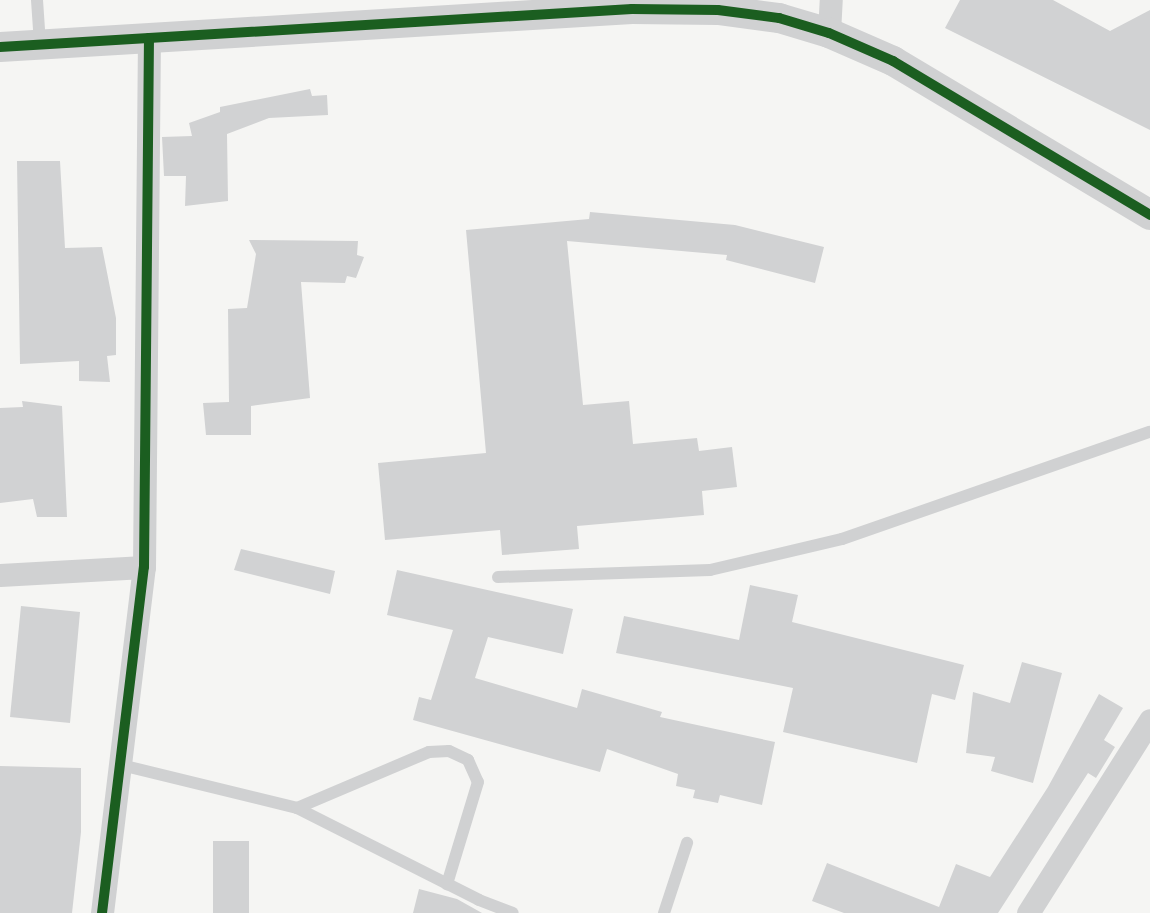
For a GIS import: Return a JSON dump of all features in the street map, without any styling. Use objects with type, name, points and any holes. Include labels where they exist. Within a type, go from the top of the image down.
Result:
[{"type":"street","points":[[829,33],[831,0]]},
{"type":"street","points":[[0,47],[632,4],[718,10],[779,18],[829,33],[892,61],[1150,215]]},
{"type":"street","points":[[102,913],[144,567],[149,37]]},
{"type":"street","points":[[0,575],[144,567]]},
{"type":"street","points":[[1028,913],[1150,720]]},
{"type":"lane","points":[[37,0],[40,45]]},
{"type":"lane","points":[[498,577],[710,570],[842,539],[1150,432]]},
{"type":"lane","points":[[297,808],[429,752],[449,751],[468,760],[478,782],[447,884]]},
{"type":"lane","points":[[121,765],[297,808],[447,884],[513,913]]},
{"type":"lane","points":[[664,913],[687,844]]},
{"type":"building","points":[[960,0],[1053,0],[1110,31],[1150,10],[1150,130],[945,28]]},
{"type":"building","points":[[310,89],[312,96],[327,95],[328,115],[269,118],[227,134],[228,201],[185,206],[186,176],[164,176],[162,137],[192,136],[189,123],[220,112],[220,107]]},
{"type":"building","points":[[17,161],[60,161],[65,248],[102,247],[116,318],[116,355],[107,356],[110,382],[79,381],[79,361],[20,364]]},
{"type":"building","points":[[590,212],[735,225],[824,247],[815,283],[726,260],[727,255],[567,241],[583,405],[629,401],[633,444],[697,438],[699,451],[732,447],[737,487],[702,491],[704,515],[577,526],[579,549],[502,555],[500,530],[385,540],[378,463],[486,453],[466,230],[589,219]]},
{"type":"building","points":[[249,240],[358,241],[357,255],[364,257],[356,278],[347,276],[345,283],[301,282],[310,398],[251,406],[251,435],[206,435],[203,403],[229,402],[228,309],[247,308],[256,254]]},
{"type":"building","points":[[22,401],[62,406],[67,517],[37,517],[33,499],[0,503],[0,408],[23,407]]},
{"type":"building","points":[[241,549],[335,571],[330,594],[234,570]]},
{"type":"building","points":[[397,570],[573,609],[563,654],[488,637],[475,678],[577,708],[582,689],[662,712],[660,717],[775,742],[762,805],[720,795],[718,803],[693,798],[695,790],[676,786],[678,774],[607,749],[600,772],[413,720],[419,697],[431,700],[453,630],[387,615]]},
{"type":"building","points":[[750,585],[798,595],[792,622],[964,665],[955,700],[932,694],[917,763],[783,732],[793,688],[616,653],[624,616],[739,640]]},
{"type":"building","points":[[21,606],[80,612],[70,723],[10,717]]},
{"type":"building","points":[[1022,662],[1062,673],[1033,783],[991,771],[995,757],[966,753],[973,692],[1010,703]]},
{"type":"building","points":[[1099,694],[1123,708],[1104,740],[1115,747],[1096,778],[1088,773],[998,913],[844,913],[812,901],[827,863],[939,907],[956,864],[990,877],[1048,787]]},
{"type":"building","points":[[0,766],[81,768],[81,832],[72,913],[0,913]]},
{"type":"building","points":[[213,841],[249,841],[249,913],[213,913]]},
{"type":"building","points":[[419,889],[457,899],[482,913],[413,913]]},
{"type":"cycle path","points":[[0,47],[632,9],[718,10],[779,18],[829,33],[893,61],[1150,215]]},
{"type":"cycle path","points":[[102,913],[144,567],[149,38]]}]
